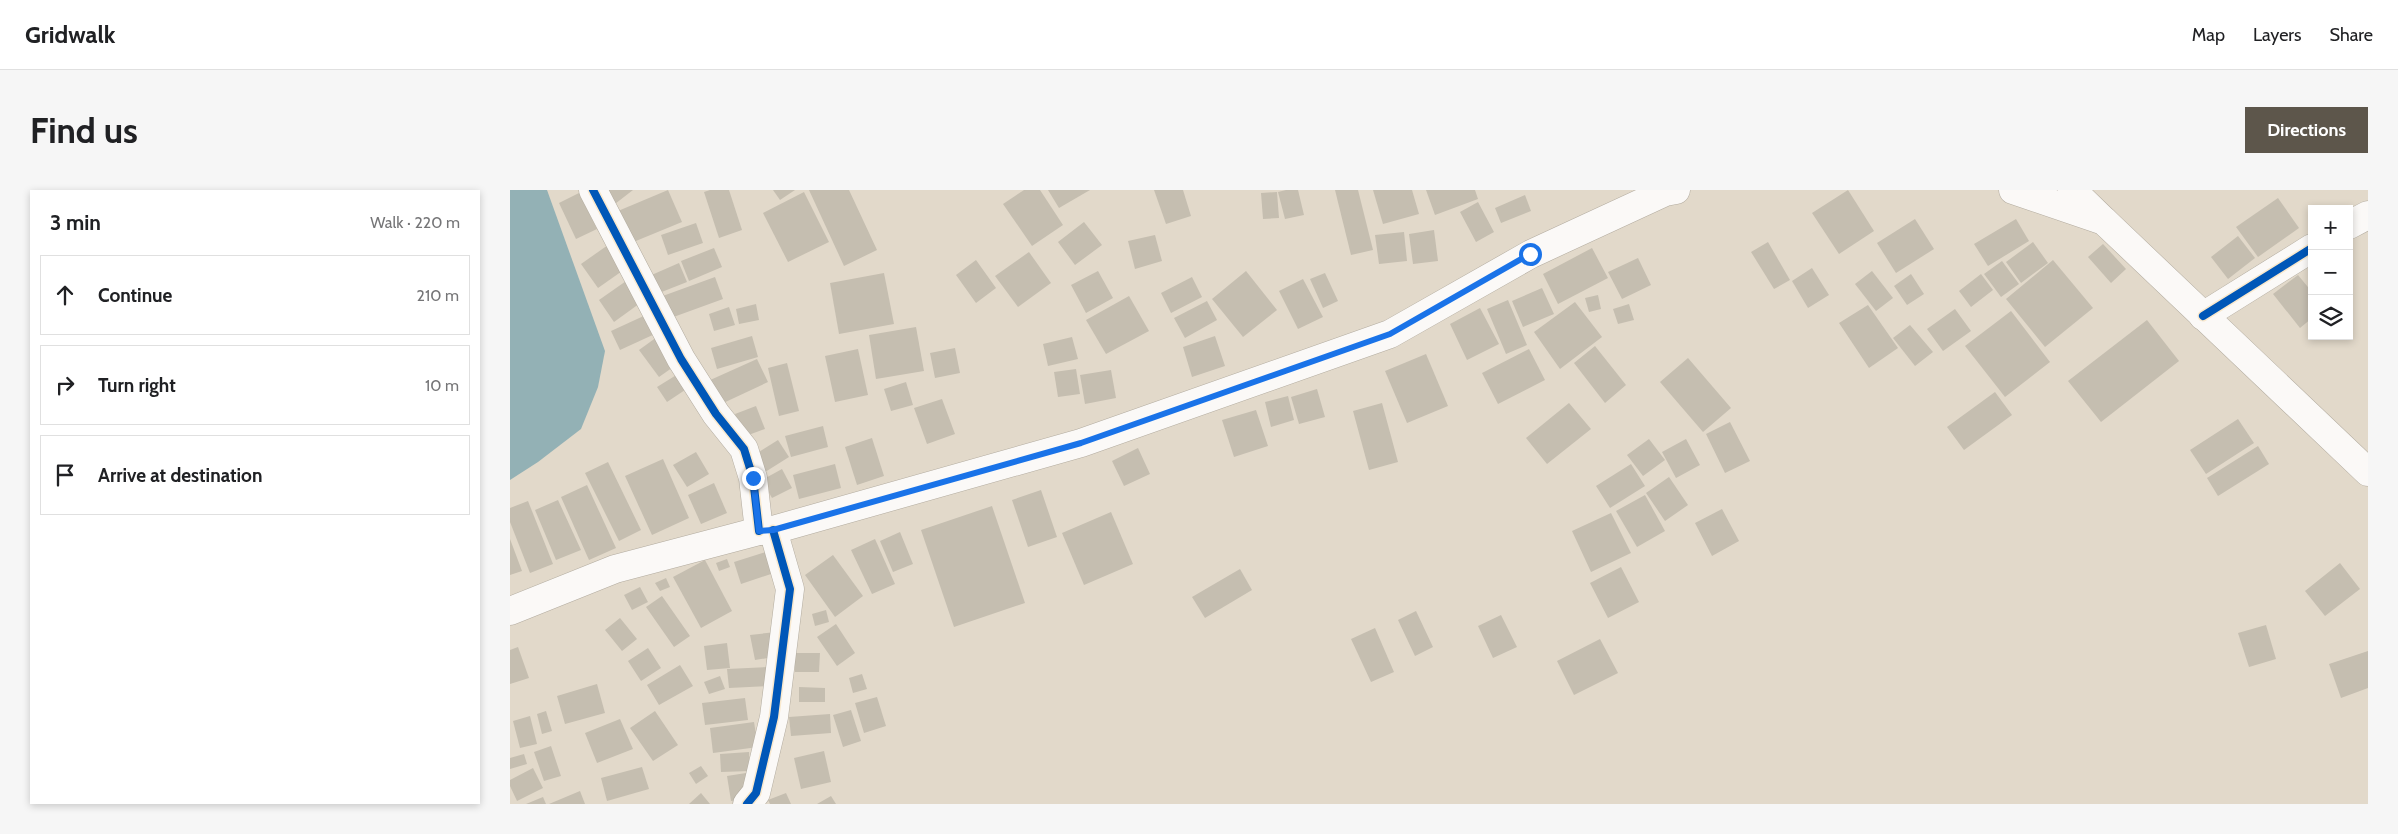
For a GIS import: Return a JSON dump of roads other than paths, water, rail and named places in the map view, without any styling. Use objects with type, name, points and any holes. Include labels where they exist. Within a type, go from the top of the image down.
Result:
[{"type":"main road","points":[[593,190],[680,359],[716,414],[744,449],[766,530],[790,590],[774,717],[755,800]]},
{"type":"main road","points":[[510,611],[615,568],[766,530],[1081,443],[1390,334],[1530,254],[1665,192],[1676,190]]},
{"type":"main road","points":[[2013,190],[2104,221]]},
{"type":"main road","points":[[2072,190],[2368,472]]},
{"type":"main road","points":[[2353,223],[2368,215]]},
{"type":"main road","points":[[2203,316],[2309,250]]},
{"type":"water","points":[[510,190],[547,190],[605,351],[598,387],[581,429],[538,462],[510,480]]}]
